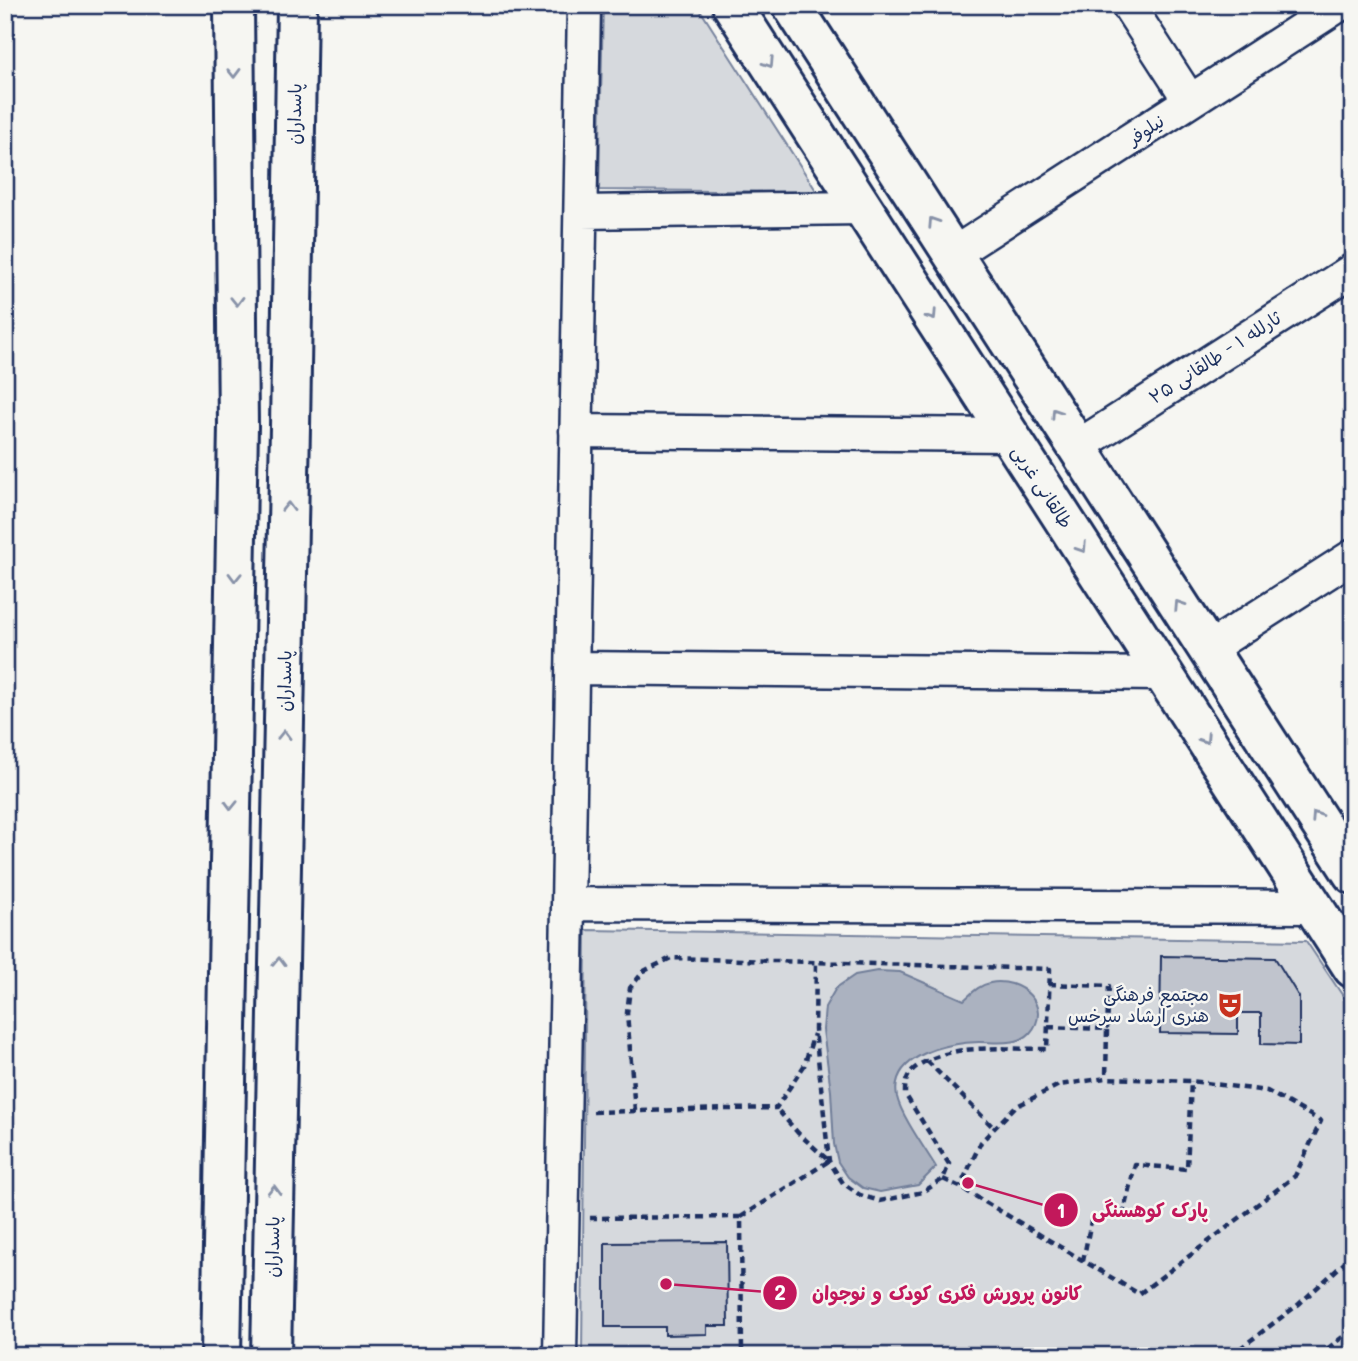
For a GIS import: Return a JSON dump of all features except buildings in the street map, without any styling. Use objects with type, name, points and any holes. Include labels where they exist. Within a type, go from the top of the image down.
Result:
[{"type":"main road","points":[[221,1356],[238,426],[234,5]]},
{"type":"main road","name":"پاسداران","points":[[271,1356],[297,5]]},
{"type":"main road","name":"طالقانی غربی","points":[[732,5],[1353,968]]},
{"type":"main road","points":[[792,5],[1208,649],[1347,854]]},
{"type":"main road","points":[[910,282],[953,254]]},
{"type":"main road","points":[[238,426],[290,427]]},
{"type":"street","points":[[560,1356],[584,5]]},
{"type":"street","points":[[1128,5],[1190,101]]},
{"type":"street","name":"نیلوفر","points":[[953,254],[1339,5]]},
{"type":"street","points":[[581,212],[862,208]]},
{"type":"street","name":"ثارلله ۱ - طالقانی ۲۵","points":[[1077,447],[1353,270]]},
{"type":"street","points":[[576,431],[1009,435]]},
{"type":"street","points":[[1208,649],[1353,556]]},
{"type":"street","points":[[572,668],[1163,674]]},
{"type":"street","points":[[568,904],[1313,907]]},
{"type":"path","points":[[564,1112],[635,1111],[775,1108],[829,1161],[843,1183],[860,1195],[880,1201],[923,1192],[943,1179],[949,1164],[905,1094],[905,1083],[909,1074],[916,1066],[927,1061],[963,1050],[1047,1049],[1050,969],[671,958],[644,971],[630,988],[627,1013],[635,1111]]},
{"type":"path","points":[[816,961],[815,1030],[829,1161]]},
{"type":"path","points":[[1049,984],[1109,986],[1106,1078]]},
{"type":"path","points":[[1048,1027],[1107,1029]]},
{"type":"path","points":[[775,1108],[804,1066],[815,1030]]},
{"type":"path","points":[[927,1061],[994,1128]]},
{"type":"path","points":[[943,1179],[960,1186],[1139,1294],[1295,1176],[1321,1121],[1267,1091],[1191,1081],[1106,1078],[1059,1085],[1015,1107],[994,1128],[981,1142],[960,1186]]},
{"type":"path","points":[[1083,1261],[1091,1221],[1124,1214],[1135,1165],[1187,1169],[1191,1081]]},
{"type":"path","points":[[562,1217],[741,1217],[829,1161]]},
{"type":"path","points":[[741,1217],[742,1356]]},
{"type":"path","points":[[1230,1356],[1299,1304],[1353,1255]]},
{"type":"path","points":[[1318,1356],[1353,1329]]},
{"type":"shaded area","points":[[603,5],[697,5],[817,192],[599,190]]},
{"type":"shaded area","points":[[586,930],[1306,941],[1353,1011],[1353,1356],[582,1356]]},
{"type":"shaded area","points":[[877,971],[900,972],[964,1000],[986,984],[1012,984],[1030,995],[1036,1003],[1038,1013],[1030,1033],[1019,1040],[967,1043],[938,1048],[912,1061],[902,1071],[897,1083],[899,1104],[936,1167],[918,1185],[880,1192],[863,1188],[848,1177],[838,1162],[823,1030],[825,1007],[836,988],[855,975]]},
{"type":"place","name":"مجتمع فرهنگی هنری ارشاد سرخس","points":[[1230,1005]]},
{"type":"place","name":"پارک کوهسنگی","points":[[968,1183]]},
{"type":"place","name":"کانون پرورش فکری کودک و نوجوان","points":[[666,1284]]}]
